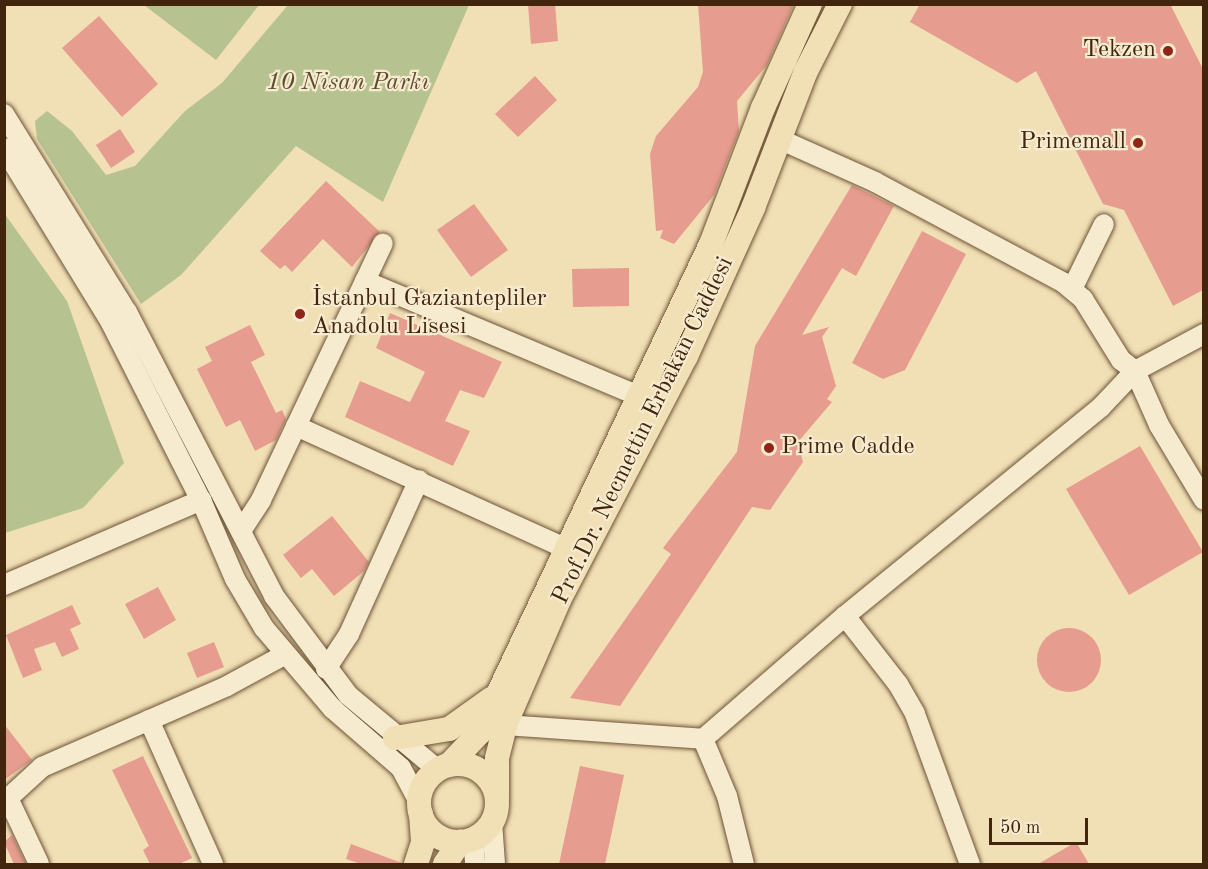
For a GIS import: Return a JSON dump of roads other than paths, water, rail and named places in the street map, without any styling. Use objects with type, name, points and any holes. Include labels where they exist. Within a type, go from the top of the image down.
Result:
[{"type":"main road","name":"Prof.Dr. Necmettin Erbakan Caddesi","points":[[444,767],[480,732],[565,548],[711,244],[763,108],[810,4]]},
{"type":"main road","name":"Prof.Dr. Necmettin Erbakan Caddesi","points":[[497,797],[497,758],[506,725],[559,600],[686,356],[806,71],[840,4]]},
{"type":"main road","points":[[395,738],[449,729],[496,697]]},
{"type":"main road","points":[[416,864],[423,842],[420,808],[425,784],[444,767],[480,771],[497,797],[492,822],[466,840],[445,864]]},
{"type":"main road","points":[[420,808],[436,835],[466,840]]},
{"type":"street","points":[[4,114],[110,282],[274,596],[326,669],[395,738],[444,767]]},
{"type":"street","points":[[779,139],[875,182],[1072,290],[1083,299],[1121,360],[1135,371],[1159,425],[1203,500]]},
{"type":"street","points":[[4,148],[105,312],[201,500],[235,579],[284,655],[333,710],[401,768],[420,808]]},
{"type":"street","points":[[1072,290],[1104,224]]},
{"type":"street","points":[[241,531],[296,426],[383,243]]},
{"type":"street","points":[[365,281],[638,396]]},
{"type":"street","points":[[506,725],[703,739],[845,616],[1101,407],[1135,371],[1203,334]]},
{"type":"street","points":[[296,426],[565,548]]},
{"type":"street","points":[[326,669],[349,633],[419,480]]},
{"type":"street","points":[[4,585],[201,500]]},
{"type":"street","points":[[845,616],[898,684],[915,714],[970,864]]},
{"type":"street","points":[[39,864],[6,800],[42,767],[149,720],[284,655]]},
{"type":"street","points":[[149,720],[213,864]]},
{"type":"street","points":[[703,739],[727,796],[744,864]]},
{"type":"street","points":[[492,822],[495,864]]},
{"type":"street","points":[[466,840],[476,864]]},
{"type":"place","name":"Tekzen","points":[[1168,51]]},
{"type":"place","name":"Primemall","points":[[1138,143]]},
{"type":"place","name":"İstanbul Gaziantepliler Anadolu Lisesi","points":[[300,314]]},
{"type":"place","name":"Prime Cadde","points":[[769,448]]},
{"type":"park label","name":"10 Nisan Parkı","points":[[348,84]]}]
